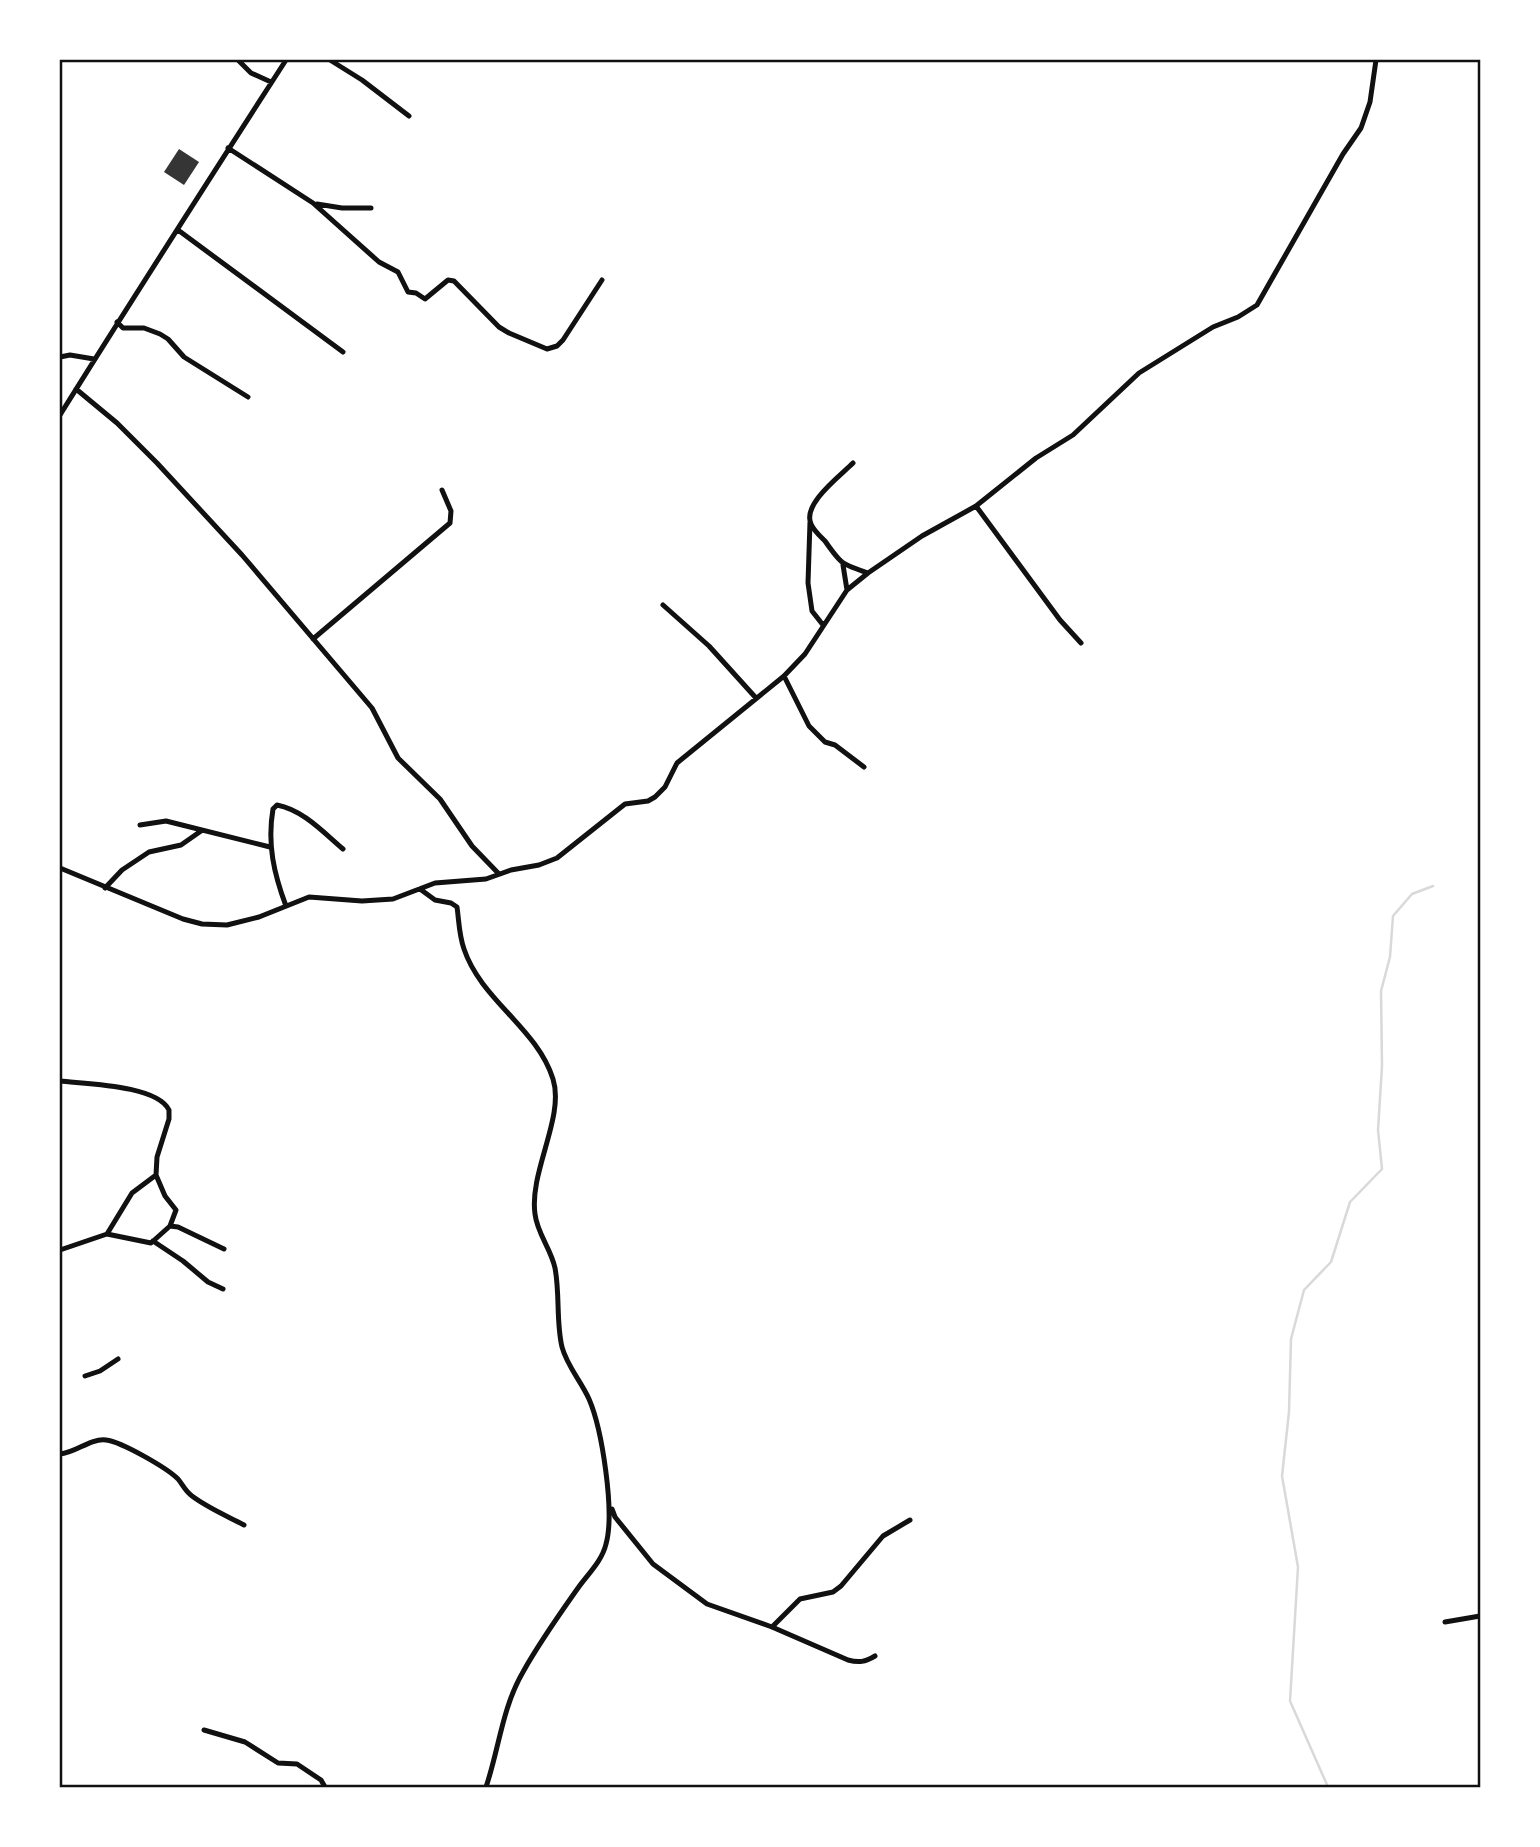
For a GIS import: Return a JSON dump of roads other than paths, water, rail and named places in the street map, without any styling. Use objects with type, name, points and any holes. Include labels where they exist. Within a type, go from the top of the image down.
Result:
[{"type":"street","points":[[238,60],[251,73],[271,82]]},
{"type":"street","points":[[60,415],[286,60]]},
{"type":"street","points":[[330,60],[362,79],[409,116]]},
{"type":"street","points":[[60,868],[202,924],[227,925],[259,917],[309,897],[362,901],[393,899],[435,883],[482,880],[549,862],[625,804],[656,797],[665,787],[677,763],[784,676],[805,654],[847,590],[922,536],[976,506],[1036,458],[1073,435],[1139,373],[1213,327],[1257,306],[1292,241],[1361,128],[1370,102],[1376,60]]},
{"type":"street","points":[[228,148],[313,203],[379,262],[398,272],[408,292],[416,293],[425,299],[449,280],[454,281],[499,327],[547,349],[557,346],[563,340],[602,280]]},
{"type":"street","points":[[313,203],[341,208],[371,208]]},
{"type":"street","points":[[178,230],[343,352]]},
{"type":"street","points":[[117,322],[123,328],[144,328],[160,334],[184,357],[248,397]]},
{"type":"street","points":[[60,357],[70,355],[94,359]]},
{"type":"street","points":[[76,389],[117,424],[188,494],[379,716],[398,758],[440,799],[472,846],[499,874]]},
{"type":"street","points":[[823,625],[812,611],[808,583],[810,510],[815,501],[853,463]]},
{"type":"street","points":[[313,639],[450,523],[451,511],[442,490]]},
{"type":"street","points":[[976,506],[1060,620],[1081,643]]},
{"type":"street","points":[[810,522],[843,565],[847,590]]},
{"type":"street","points":[[843,565],[868,573]]},
{"type":"street","points":[[663,605],[709,646],[756,698]]},
{"type":"street","points":[[784,676],[809,726],[824,742],[835,745],[864,767]]},
{"type":"street","points":[[286,906],[272,865],[270,847],[273,809],[277,805],[306,818],[343,849]]},
{"type":"street","points":[[141,825],[166,821],[270,847]]},
{"type":"street","points":[[105,888],[122,870],[149,852],[181,845],[201,831]]},
{"type":"street","points":[[420,889],[435,900],[457,907],[464,950],[474,970],[499,1005],[536,1046],[553,1079],[554,1110],[534,1203],[535,1217],[554,1264],[562,1346],[568,1363],[594,1411],[609,1499],[610,1520],[606,1546],[516,1684],[504,1716],[486,1787]]},
{"type":"street","points":[[60,1081],[121,1087],[167,1105],[169,1119],[162,1134],[156,1175],[165,1196],[176,1210],[170,1226],[153,1241]]},
{"type":"street","points":[[107,1234],[132,1193],[156,1175]]},
{"type":"street","points":[[170,1226],[211,1241],[224,1249]]},
{"type":"street","points":[[60,1250],[107,1234],[153,1241],[208,1282],[223,1289]]},
{"type":"street","points":[[85,1376],[100,1371],[118,1359]]},
{"type":"street","points":[[60,1454],[98,1440],[115,1442],[175,1476],[191,1496],[244,1525]]},
{"type":"street","points":[[609,1499],[615,1517],[653,1563],[707,1604],[772,1627],[848,1660],[866,1661],[875,1656]]},
{"type":"street","points":[[772,1627],[800,1599],[833,1592],[883,1536],[910,1520]]},
{"type":"street","points":[[1445,1622],[1480,1616]]},
{"type":"street","points":[[204,1730],[245,1742],[278,1763],[297,1764],[321,1780],[325,1787]]},
{"type":"waterway","points":[[1328,1787],[1290,1701],[1298,1567],[1282,1476],[1289,1412],[1291,1339],[1304,1290],[1331,1262],[1350,1202],[1382,1169],[1378,1130],[1382,1066],[1381,991],[1390,957],[1393,916],[1412,894],[1433,886]]}]
